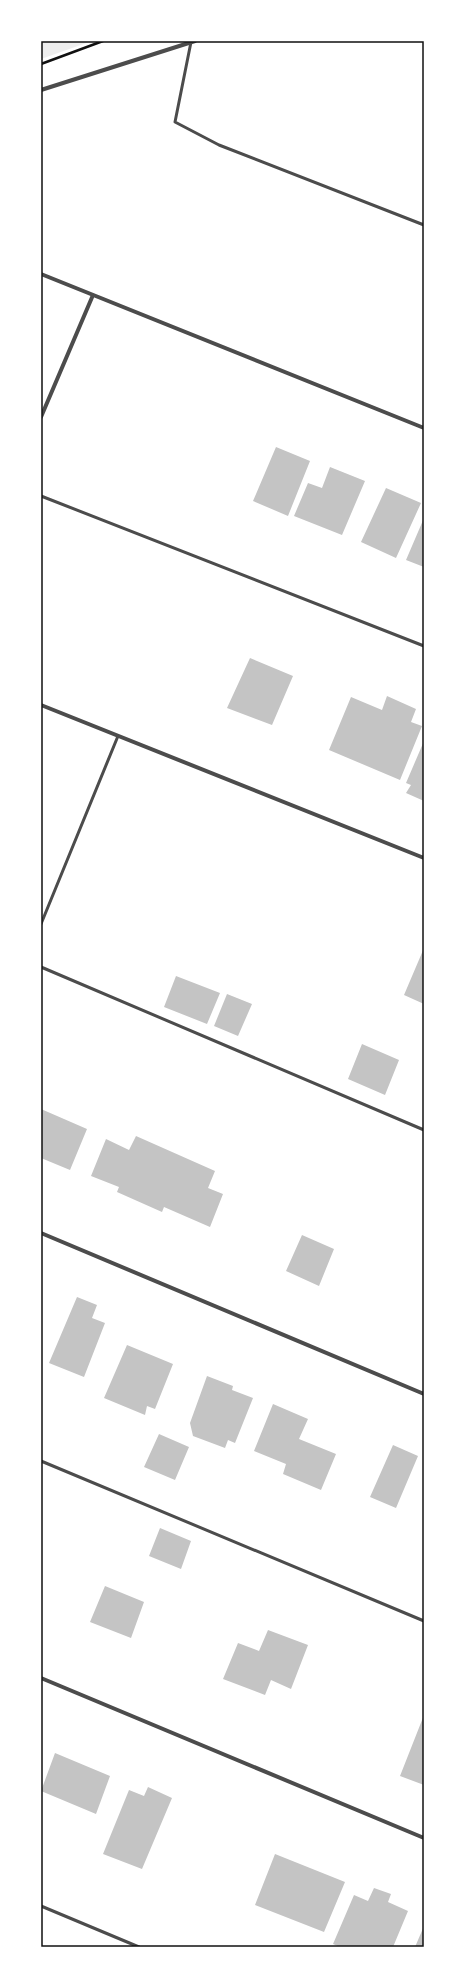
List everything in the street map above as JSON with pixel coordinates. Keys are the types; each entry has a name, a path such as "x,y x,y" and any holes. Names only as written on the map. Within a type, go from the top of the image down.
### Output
{"street":[{"path":"41,90 193,42"},
{"path":"41,274 424,428"},
{"path":"41,417 93,295"},
{"path":"41,705 424,858"},
{"path":"41,1233 424,1394"},
{"path":"41,1678 424,1838"}],"lane":[{"path":"193,42 175,122 219,145 424,225"},
{"path":"41,496 424,646"},
{"path":"41,924 118,736"},
{"path":"41,967 424,1130"},
{"path":"41,1461 424,1621"},
{"path":"41,1906 139,1947"}],"path":[{"path":"41,64 103,41"}],"shaded area":[{"path":"41,41 92,41 41,59"}],"building":[{"path":"276,447 310,461 288,516 253,501"},
{"path":"330,467 365,481 342,535 294,516 308,483 322,488"},
{"path":"386,488 421,503 396,558 361,542"},
{"path":"424,518 424,567 406,560"},
{"path":"250,658 293,676 272,725 227,708"},
{"path":"387,696 416,709 411,722 422,726 400,780 329,750 351,697 382,710"},
{"path":"424,741 424,801 406,793 411,785 406,783"},
{"path":"424,948 424,1004 404,995"},
{"path":"176,976 220,993 207,1024 164,1007"},
{"path":"227,994 252,1004 238,1036 214,1026"},
{"path":"362,1044 399,1060 385,1095 348,1079"},
{"path":"41,1109 87,1129 70,1170 41,1158"},
{"path":"136,1136 215,1171 208,1188 223,1194 210,1227 164,1207 162,1212 117,1192 119,1187 91,1176 106,1139 129,1150"},
{"path":"302,1235 334,1249 319,1286 286,1271"},
{"path":"77,1297 97,1305 92,1318 105,1323 84,1377 49,1363"},
{"path":"127,1345 173,1364 155,1409 147,1406 145,1415 104,1398"},
{"path":"207,1376 233,1386 232,1390 253,1398 235,1443 228,1440 225,1448 193,1436 190,1423"},
{"path":"273,1404 308,1419 299,1439 336,1454 321,1490 283,1474 286,1464 254,1451"},
{"path":"159,1434 189,1447 175,1480 144,1467"},
{"path":"393,1445 418,1456 396,1508 370,1497"},
{"path":"160,1528 191,1541 181,1569 149,1556"},
{"path":"105,1586 144,1602 131,1638 90,1622"},
{"path":"268,1630 308,1645 291,1689 271,1680 265,1695 223,1679 238,1643 259,1651"},
{"path":"424,1715 424,1785 400,1776"},
{"path":"55,1753 110,1776 96,1814 41,1791"},
{"path":"148,1787 172,1798 142,1869 103,1854 129,1790 144,1796"},
{"path":"275,1854 345,1882 324,1932 255,1905"},
{"path":"374,1888 391,1894 388,1902 408,1911 393,1947 340,1947 333,1944 354,1895 368,1901"},
{"path":"424,1926 424,1947 415,1947"}]}
